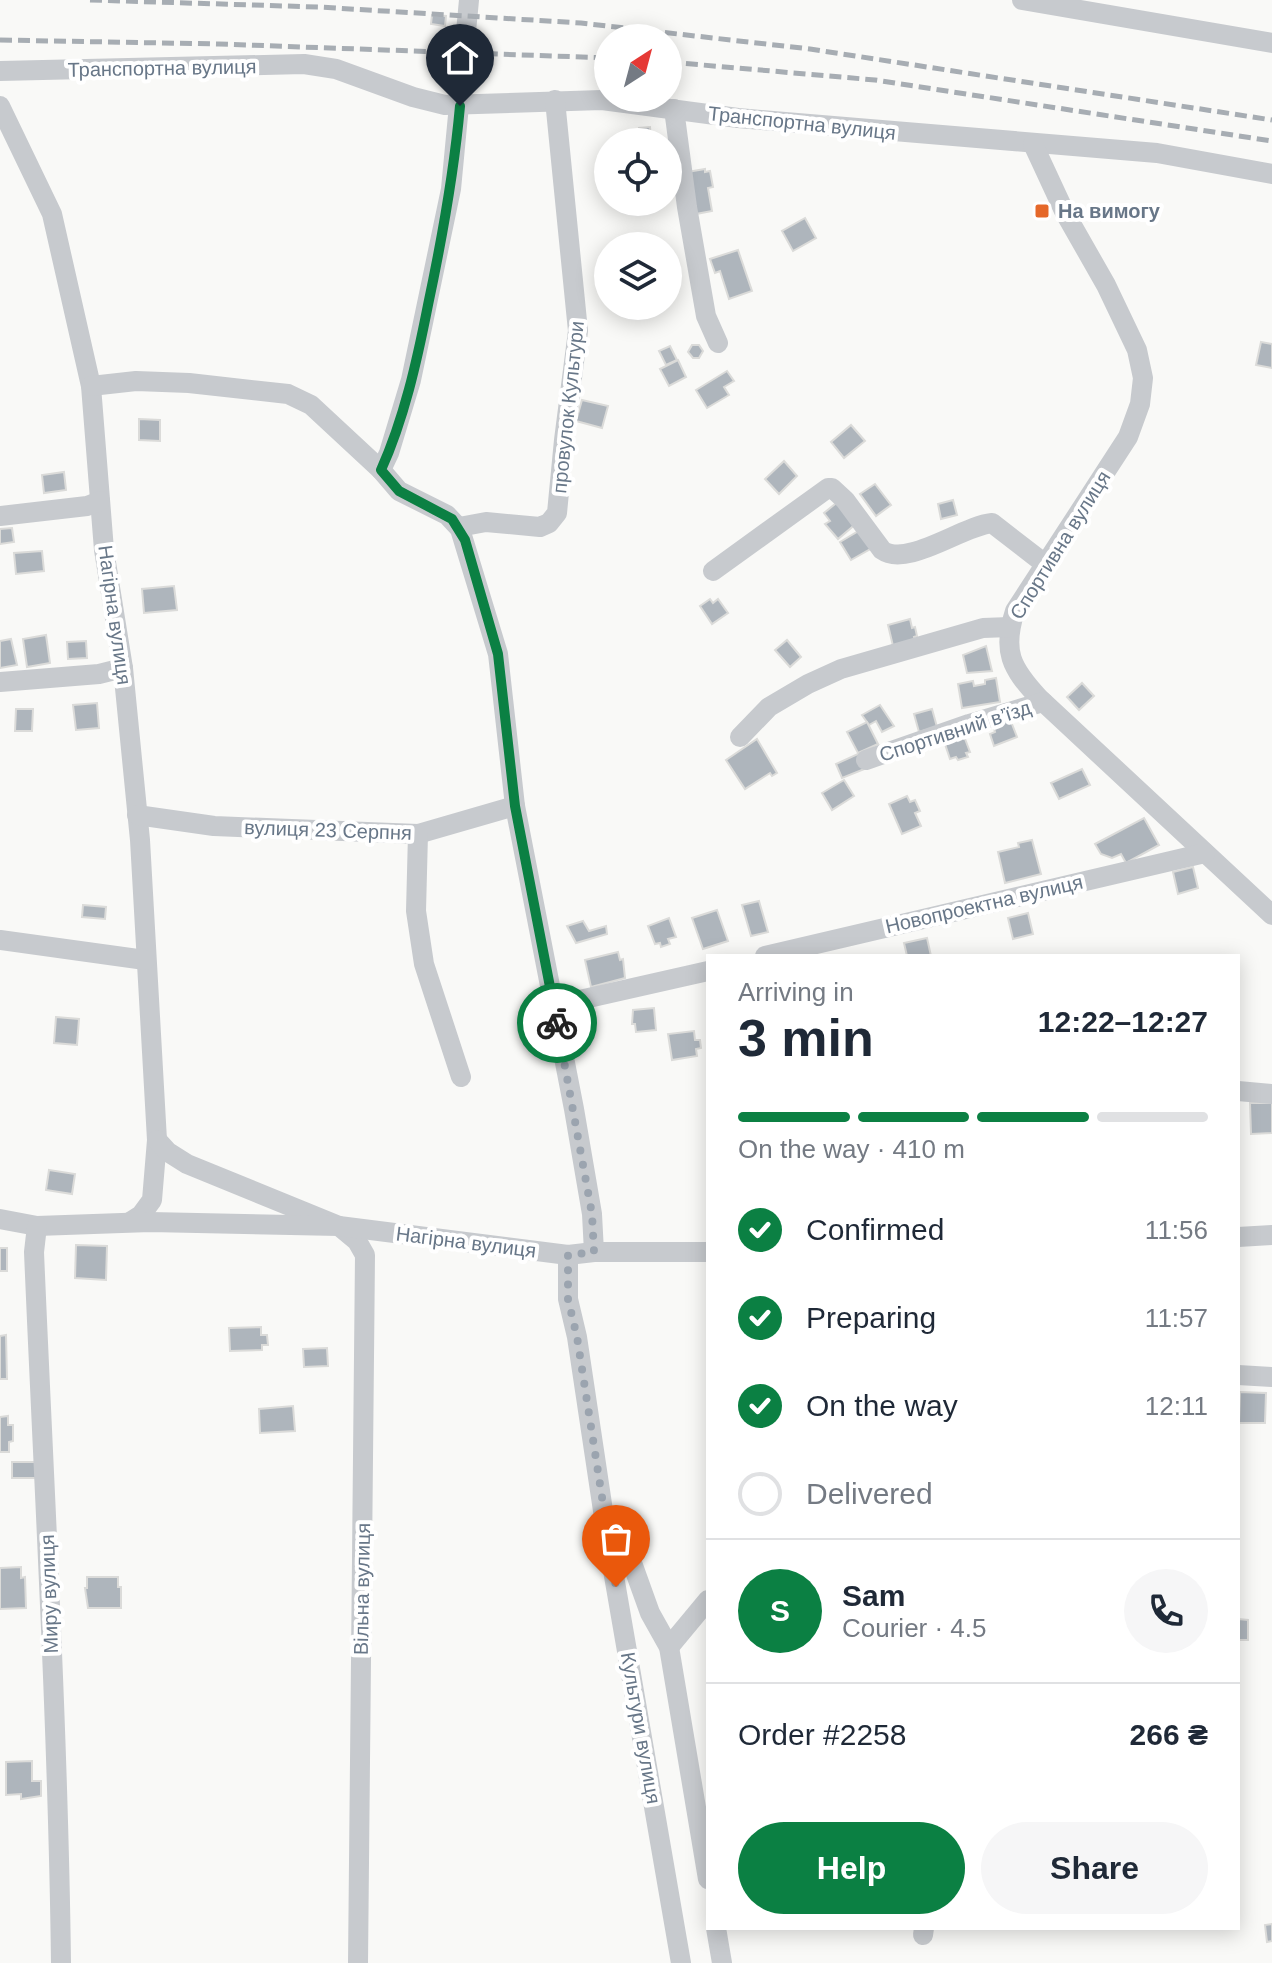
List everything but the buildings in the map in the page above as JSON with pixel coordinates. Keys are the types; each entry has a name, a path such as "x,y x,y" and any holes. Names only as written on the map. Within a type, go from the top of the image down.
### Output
{"street":[{"path":"381,470 395,435 424,327 451,189 469,0"},
{"path":"1022,0 1272,43"},
{"name":"Транспортна вулиця","path":"0,71 304,64 336,69 431,103 460,106 594,100"},
{"name":"провулок Культури","path":"459,527 477,522 540,527 549,523 557,513 578,331 555,100"},
{"name":"Нагірна вулиця","path":"0,106 52,214 91,386 104,550 123,668 137,815 157,1140 152,1200 141,1215 130,1222"},
{"name":"Транспортна вулиця","path":"682,110 738,118 1157,153 1272,174"},
{"path":"674,112 706,316 718,343"},
{"name":"Спортивна вулиця","path":"1033,144 1065,213 1137,350 1143,378 1140,404 1128,437 1015,611 1007,641 1011,659 1020,678 1043,702 1272,915"},
{"path":"91,386 136,381 189,383 288,394 311,405 381,470 399,491 447,515 459,527 498,654 515,806 592,1214 594,1252"},
{"path":"713,571 822,491 832,488 888,555 904,555 992,523 1045,564"},
{"path":"0,516 87,506 100,501"},
{"path":"740,737 769,707 841,669 983,628 1010,627"},
{"path":"0,682 99,674 123,668"},
{"name":"Спортивний в’їзд","path":"866,760 1043,702"},
{"name":"вулиця 23 Серпня","path":"137,815 214,826 418,834 515,806"},
{"path":"418,834 416,911 424,964 461,1077"},
{"name":"Новопроектна вулиця","path":"774,954 1205,853"},
{"path":"0,940 145,960"},
{"path":"553,1006 706,971"},
{"path":"1240,1091 1272,1094"},
{"name":"Нагірна вулиця","path":"157,1140 168,1152 187,1164 339,1226"},
{"name":"Нагірна вулиця","path":"0,1219 37,1226 130,1222 339,1226 568,1255 594,1252 706,1252"},
{"name":"Миру вулиця","path":"37,1226 34,1252 45,1457 61,1963"},
{"name":"Вільна вулиця","path":"339,1226 357,1241 365,1255 358,1963"},
{"path":"1240,1237 1272,1235"},
{"name":"Культури вулиця","path":"568,1255 568,1299 577,1337 605,1524 681,1963"},
{"path":"1240,1375 1272,1377"},
{"name":"Культури вулиця","path":"605,1524 627,1549 650,1613 669,1647 706,1867"},
{"path":"669,1647 706,1602"},
{"path":"716,1930 722,1963"}],"railway":[{"path":"90,0 318,7 581,23 810,49 1272,120"},
{"path":"0,40 219,44 594,57"},
{"path":"682,63 875,80 1272,141"}],"way so far":[{"path":"557,1023 592,1214 594,1252 568,1255 568,1299 577,1337 616,1587"}],"place":[{"name":"На вимогу","path":"1042,211"}],"route":[{"path":"460,106 451,189 424,327 395,435 381,470 399,491 452,519 465,540 498,654 515,806 557,1023"}]}
